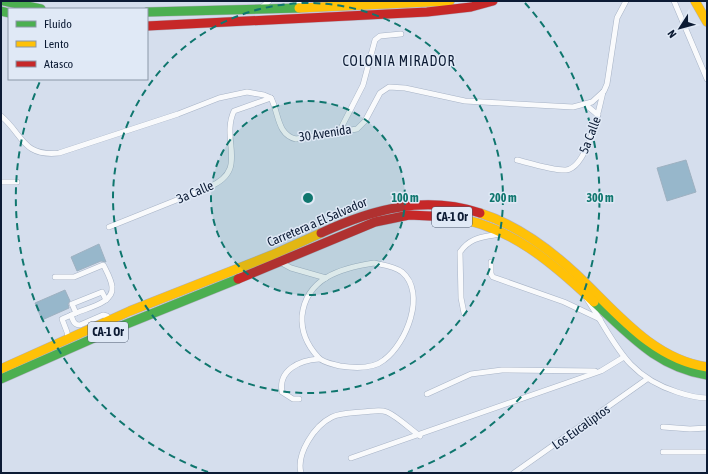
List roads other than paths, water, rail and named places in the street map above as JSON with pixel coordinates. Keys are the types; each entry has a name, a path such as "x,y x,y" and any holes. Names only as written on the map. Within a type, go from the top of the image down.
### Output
{"highway":[{"path":"4,1 36,8"},
{"path":"150,12 259,10 450,1"},
{"path":"148,26 427,12 471,7 493,1"},
{"path":"695,1 707,22"},
{"path":"703,1 707,9"},
{"path":"174,25 171,21 173,16 201,15 208,10"},
{"path":"148,22 155,20 156,17 150,12"},
{"name":"Carretera a El Salvador","path":"1,369 68,339 79,329 109,320 270,256 363,216 400,206 422,204 451,206 485,215 532,237 555,255 646,340 676,359 696,366 707,367"},
{"name":"Carretera a El Salvador","path":"1,379 134,321 280,262 352,230 393,217 423,214 450,216 487,231 503,233 521,242 538,253 578,287 630,336 653,355 683,370 707,375"}],"street":[{"path":"259,10 269,1"},
{"path":"296,1 307,8"},
{"path":"604,91 607,84 617,18 626,1"},
{"path":"675,3 707,79"},
{"path":"338,132 362,85 375,40 380,36 401,34"},
{"name":"30 Avenida","path":"271,98 282,128 289,137 296,139 357,128 362,125 380,93 389,87 405,88 465,101 573,107 592,102 604,91"},
{"name":"5a Calle","path":"518,160 565,170 573,168 583,155 598,115 604,91"},
{"path":"1,116 22,143 47,154 59,153 178,114 219,98 247,92 264,95 271,98"},
{"name":"3a Calle","path":"109,227 224,179 231,168 230,120 234,111 271,98"},
{"path":"586,104 598,115"},
{"path":"1,182 17,182"},
{"path":"464,312 461,298 460,252 464,246 480,237 487,231"},
{"path":"280,262 291,268 326,278"},
{"path":"491,262 491,274 493,277 564,302 602,320"},
{"path":"299,400 293,399 282,392 281,383 285,375 298,363 306,360 319,359 347,367 363,367 384,361 405,336 414,305 408,278 395,268 374,263 344,269 326,278 311,290 306,297 302,321 303,334 308,345 319,359"},
{"path":"55,277 74,276 103,265 112,287 111,293 106,300 62,319 68,339"},
{"path":"578,287 602,320 612,341 624,357 647,380 656,385 686,395 707,398"},
{"path":"79,329 74,323 72,304 102,292 106,300"},
{"path":"351,458 420,436 601,371 624,357"},
{"path":"427,394 471,374 502,370 601,371"},
{"name":"Los Eucaliptos","path":"514,473 647,380"},
{"path":"301,473 299,466 301,454 308,441 322,424 332,417 350,413 380,411 388,413 420,436"},
{"path":"662,427 690,429 707,428"},
{"path":"663,452 707,452"}],"district":[{"name":"COLONIA MIRADOR","path":"399,61"}]}
